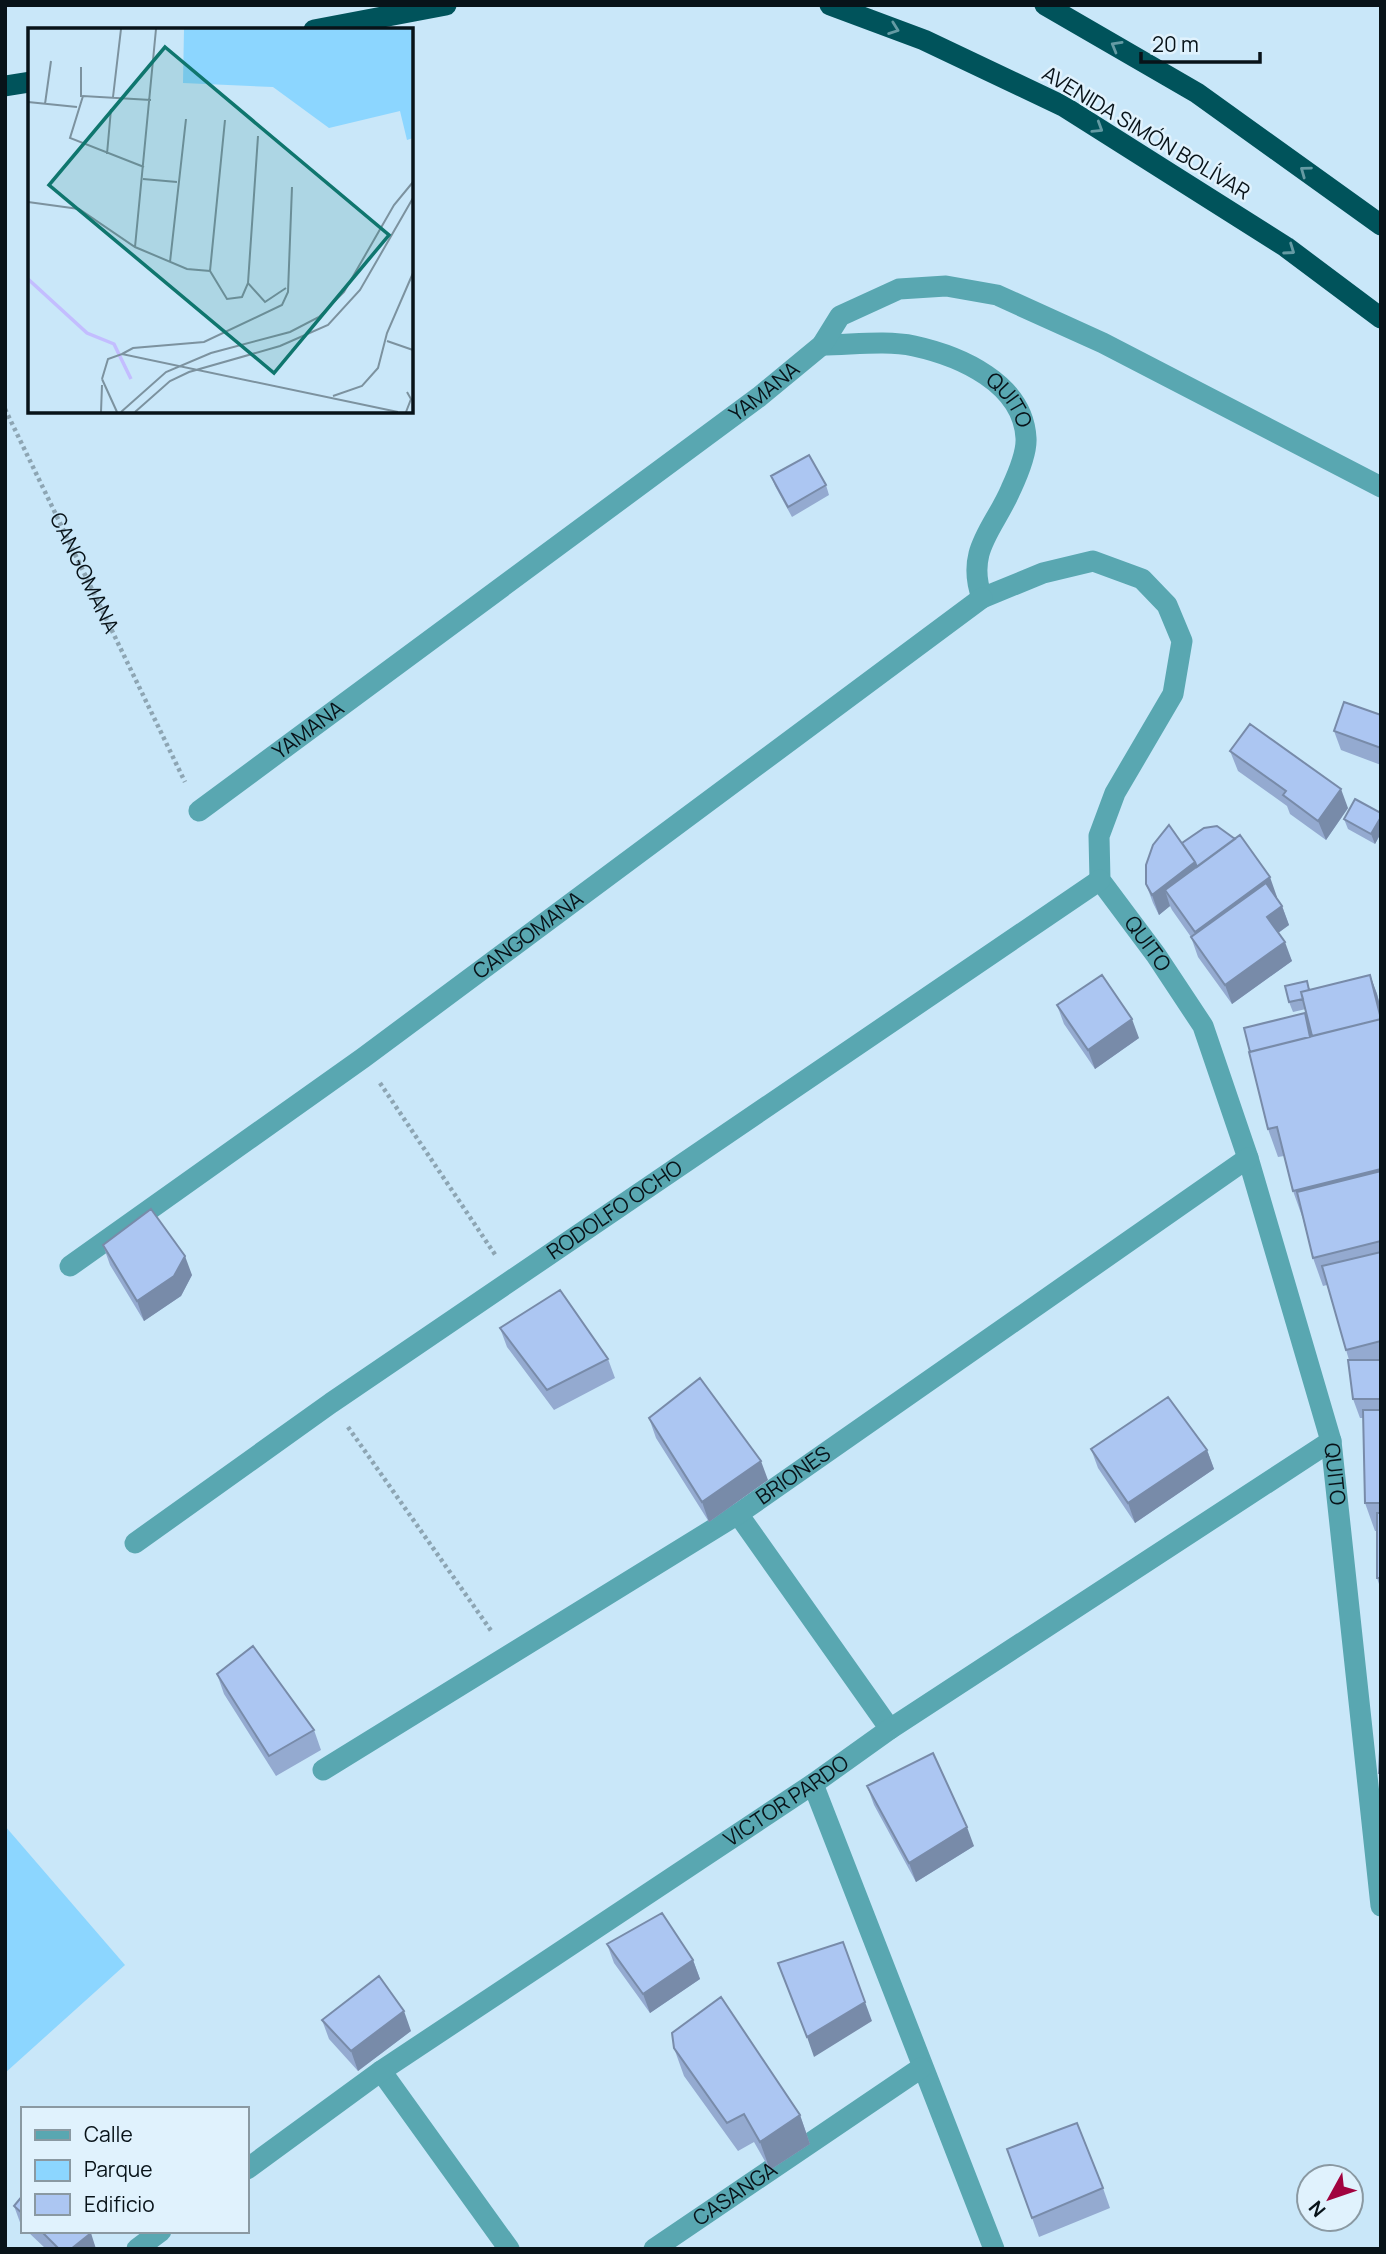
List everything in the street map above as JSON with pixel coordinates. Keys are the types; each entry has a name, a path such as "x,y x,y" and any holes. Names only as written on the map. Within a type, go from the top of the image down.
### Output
{"highway":[{"path":"325,28 446,5"},
{"name":"AVENIDA SIMÓN BOLÍVAR","path":"830,5 924,40 1063,106 1286,247 1381,318"},
{"path":"1045,5 1196,93 1381,225"},
{"path":"5,86 28,82"}],"street":[{"name":"YAMANA","path":"199,811 759,397 822,345 840,316 900,289 946,286 997,295 1103,343 1381,487"},
{"name":"QUITO","path":"822,345 912,346 974,368 994,380 1011,398 1022,417 1027,440 1011,490 984,538 977,558 975,580 982,598"},
{"path":"982,598 1043,573 1093,561 1142,579 1167,605 1182,641 1173,694 1115,793 1098,836 1100,880"},
{"name":"CANGOMANA","path":"70,1266 363,1058 982,598"},
{"name":"QUITO","path":"1100,880 1156,955 1203,1026 1248,1158 1331,1441 1381,1906"},
{"name":"RODOLFO OCHO","path":"135,1543 331,1403 1100,880"},
{"name":"BRIONES","path":"323,1770 738,1514 1248,1158"},
{"name":"VICTOR PARDO","path":"248,2168 381,2071 813,1784 890,1729 1331,1441"},
{"path":"738,1514 890,1729"},
{"path":"813,1784 921,2068 994,2249"},
{"name":"CASANGA","path":"654,2249 921,2068"},
{"path":"381,2071 509,2249"},
{"path":"137,2249 158,2233"}],"path":[{"name":"CANGOMANA","path":"5,409 199,811"},
{"path":"363,1058 512,1280"},
{"path":"331,1403 508,1656"}],"green space":[{"path":"5,1826 125,1965 5,2073"}],"building":[{"path":"809,455 826,485 788,507 771,476"},
{"path":"1344,702 1381,715 1381,748 1334,731"},
{"path":"1250,724 1341,789 1318,821 1283,795 1286,791 1230,751"},
{"path":"1355,799 1381,813 1371,834 1344,819"},
{"path":"1169,825 1195,862 1152,895 1146,884 1146,865 1153,845"},
{"path":"1217,826 1235,839 1197,867 1182,843 1204,828"},
{"path":"1240,835 1270,877 1195,932 1165,890"},
{"path":"1266,883 1282,906 1267,917 1285,942 1225,985 1191,937"},
{"path":"1102,975 1132,1019 1088,1050 1057,1005"},
{"path":"1370,975 1381,1019 1312,1036 1301,992"},
{"path":"1307,981 1309,990 1301,992 1303,999 1289,1002 1285,986"},
{"path":"1305,1013 1310,1037 1250,1052 1244,1028"},
{"path":"1381,1019 1381,1169 1293,1191 1277,1127 1268,1129 1249,1052"},
{"path":"1381,1171 1381,1241 1313,1258 1297,1192"},
{"path":"151,1209 185,1256 174,1276 137,1301 103,1245"},
{"path":"1381,1252 1381,1341 1346,1350 1322,1266"},
{"path":"560,1290 608,1359 547,1390 500,1328"},
{"path":"1348,1360 1381,1360 1381,1399 1353,1399"},
{"path":"700,1378 761,1461 702,1502 649,1418"},
{"path":"1168,1397 1207,1450 1128,1503 1091,1449"},
{"path":"1363,1410 1381,1410 1381,1503 1365,1503"},
{"path":"1377,1513 1381,1513 1381,1578 1377,1578"},
{"path":"253,1646 314,1730 269,1756 217,1674"},
{"path":"1381,1726 1381,1773 1379,1773"},
{"path":"933,1753 967,1827 909,1863 867,1786"},
{"path":"662,1913 693,1960 643,1994 607,1944"},
{"path":"843,1942 865,2002 807,2037 778,1963"},
{"path":"379,1976 404,2011 351,2051 322,2020"},
{"path":"721,1997 800,2115 760,2142 744,2114 727,2123 674,2048 672,2033"},
{"path":"1077,2123 1103,2188 1032,2218 1007,2149"},
{"path":"21,2197 21,2212 14,2206"},
{"path":"43,2233 91,2233 71,2249 59,2249"}]}
